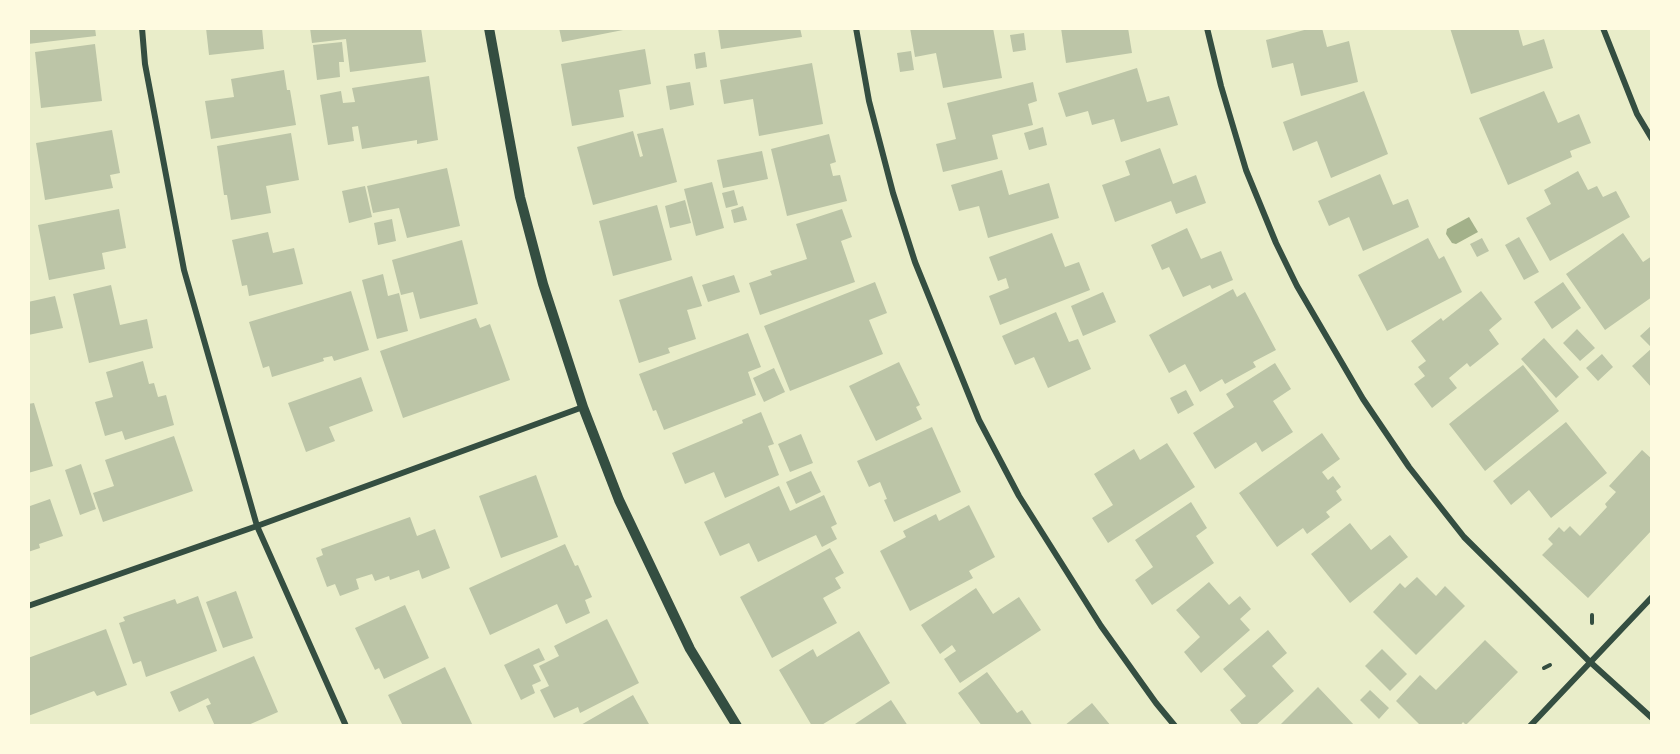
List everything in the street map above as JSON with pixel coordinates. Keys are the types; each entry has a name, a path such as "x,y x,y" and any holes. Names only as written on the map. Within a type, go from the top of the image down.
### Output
{"street":[{"path":"142,28 145,64 184,270 257,526 346,726"},
{"path":"489,28 520,197 543,284 583,407 619,500 690,649 737,726"},
{"path":"856,28 869,101 896,203 915,262 979,420 1019,496 1101,626 1175,726"},
{"path":"1207,28 1246,170 1276,243 1297,286 1364,399 1409,467 1464,537 1589,661 1652,718"},
{"path":"1603,28 1637,114 1652,139"},
{"path":"28,606 257,526 583,407"},
{"path":"1530,726 1652,597"}],"path":[{"path":"1592,615 1592,623"},
{"path":"1544,668 1550,665"}],"shaded area":[{"path":"1469,217 1478,232 1456,244 1452,243 1446,234 1447,229"}],"building":[{"path":"28,28 95,28 96,36 28,44"},
{"path":"206,28 262,28 264,49 209,55"},
{"path":"310,28 421,28 426,62 350,72 346,39 312,43"},
{"path":"559,28 623,28 623,30 562,42"},
{"path":"718,28 800,28 802,37 721,49"},
{"path":"910,28 993,28 1002,78 943,88 936,53 915,57"},
{"path":"1061,28 1128,28 1132,53 1066,63"},
{"path":"1312,28 1322,28 1327,47 1349,41 1358,82 1301,96 1293,63 1272,68 1266,40"},
{"path":"1450,28 1518,28 1523,46 1544,39 1553,68 1471,94"},
{"path":"1024,33 1026,50 1013,52 1010,35"},
{"path":"342,42 344,62 339,62 340,77 317,80 313,45"},
{"path":"95,44 102,101 41,108 35,52"},
{"path":"645,49 651,84 619,90 624,117 572,126 561,64"},
{"path":"911,51 914,70 900,72 897,53"},
{"path":"705,52 707,67 696,69 694,54"},
{"path":"812,63 823,124 759,136 753,99 724,104 720,80"},
{"path":"1137,68 1147,102 1169,96 1178,125 1121,142 1114,119 1092,125 1088,111 1066,117 1058,93"},
{"path":"284,70 296,125 211,139 205,101 234,97 231,79"},
{"path":"429,76 438,140 417,144 417,140 362,149 358,126 352,127 354,141 328,145 320,95 341,91 343,103 355,102 352,88"},
{"path":"690,82 694,105 670,110 666,86"},
{"path":"1033,82 1037,101 1028,104 1033,125 992,135 998,159 943,172 936,144 956,139 947,103"},
{"path":"1364,91 1388,154 1331,178 1317,141 1293,151 1283,122"},
{"path":"1544,91 1558,123 1579,114 1591,143 1570,151 1572,157 1508,185 1479,118"},
{"path":"1043,127 1047,145 1029,150 1024,133"},
{"path":"663,128 677,182 593,205 577,147 633,131 640,157 643,156 637,134"},
{"path":"112,130 120,173 110,175 113,188 45,200 36,143"},
{"path":"291,133 299,180 266,186 271,213 231,220 227,195 224,195 217,146"},
{"path":"829,134 836,162 830,164 833,176 840,175 847,201 787,216 771,149"},
{"path":"1160,148 1173,184 1196,175 1206,203 1176,214 1171,201 1115,222 1102,185 1130,175 1125,161"},
{"path":"762,151 768,179 723,188 717,160"},
{"path":"447,168 460,226 407,238 399,208 373,213 367,186"},
{"path":"1002,170 1009,195 1049,183 1059,218 988,238 979,206 959,211 951,185"},
{"path":"1578,171 1588,190 1597,186 1603,197 1616,191 1630,217 1550,261 1526,218 1551,204 1544,190"},
{"path":"1380,174 1393,205 1408,199 1419,227 1363,251 1349,217 1329,226 1318,201"},
{"path":"712,182 724,228 696,236 684,189"},
{"path":"365,186 372,217 349,223 342,191"},
{"path":"734,190 738,205 726,208 722,193"},
{"path":"685,200 691,223 670,228 665,206"},
{"path":"657,205 672,260 613,276 599,221"},
{"path":"743,206 747,220 734,223 731,210"},
{"path":"119,209 126,248 102,253 105,269 49,280 38,225"},
{"path":"842,209 852,237 841,241 855,282 760,315 749,283 772,275 770,271 807,259 796,224"},
{"path":"392,219 396,241 378,245 374,223"},
{"path":"1187,228 1201,259 1221,251 1233,280 1212,289 1210,285 1183,297 1169,267 1162,270 1151,245"},
{"path":"268,232 273,253 294,248 303,284 249,296 247,285 242,286 232,240"},
{"path":"1052,233 1065,267 1079,262 1090,290 1000,325 989,296 1009,288 1006,278 998,281 989,257"},
{"path":"1623,233 1643,262 1652,256 1652,297 1605,330 1566,274"},
{"path":"1519,237 1539,272 1524,280 1505,245"},
{"path":"1428,238 1439,259 1444,256 1462,292 1387,331 1358,275"},
{"path":"1482,238 1489,251 1477,257 1470,244"},
{"path":"462,240 478,304 420,319 413,292 401,295 392,260"},
{"path":"383,274 388,296 399,293 408,331 377,339 362,280"},
{"path":"734,275 740,292 708,302 702,285"},
{"path":"692,276 702,306 687,310 696,339 668,348 670,353 639,363 619,300"},
{"path":"875,282 887,313 869,320 883,354 790,391 764,326"},
{"path":"1563,282 1581,308 1552,329 1534,302"},
{"path":"111,285 120,325 147,319 153,348 89,363 73,294"},
{"path":"1233,289 1237,297 1245,292 1276,350 1253,362 1256,367 1225,384 1222,379 1200,392 1185,364 1169,373 1149,335"},
{"path":"351,291 369,350 334,361 332,356 323,358 324,361 272,377 269,366 263,368 249,322"},
{"path":"1481,291 1502,319 1489,330 1499,344 1470,367 1467,363 1449,378 1457,388 1432,408 1414,384 1425,376 1418,367 1426,361 1411,341 1441,318 1443,321"},
{"path":"1103,292 1116,322 1083,336 1071,306"},
{"path":"55,296 63,328 28,335 28,302"},
{"path":"1056,312 1069,342 1078,339 1091,369 1048,388 1034,357 1015,365 1002,336"},
{"path":"476,318 480,328 490,324 510,380 403,418 380,351"},
{"path":"1652,325 1652,348 1640,336"},
{"path":"1577,329 1595,348 1580,361 1563,343"},
{"path":"748,333 761,367 748,372 756,395 664,430 656,410 653,411 639,374"},
{"path":"1544,338 1579,377 1556,398 1521,359"},
{"path":"1652,348 1652,388 1632,366"},
{"path":"1602,354 1613,367 1598,381 1586,368"},
{"path":"143,361 149,384 154,383 158,397 166,395 174,425 125,440 122,431 105,436 95,402 113,397 106,372"},
{"path":"899,362 920,405 916,407 922,419 876,441 849,386"},
{"path":"1275,363 1291,389 1273,401 1293,432 1262,452 1256,442 1215,469 1193,433 1234,407 1226,394"},
{"path":"1523,365 1559,411 1485,471 1449,424"},
{"path":"774,368 785,392 764,402 753,378"},
{"path":"361,377 373,411 329,427 335,441 306,452 288,403"},
{"path":"1186,390 1194,405 1178,414 1170,398"},
{"path":"34,403 53,466 28,473 28,404"},
{"path":"761,412 774,444 768,446 779,475 725,498 714,472 685,484 672,453 743,423 742,420"},
{"path":"1566,422 1607,473 1551,518 1529,490 1511,505 1493,481"},
{"path":"932,427 961,492 894,522 884,500 887,499 880,482 869,487 857,461"},
{"path":"1322,433 1340,459 1322,472 1328,480 1333,476 1341,487 1336,491 1342,500 1326,512 1330,517 1307,534 1303,528 1277,547 1239,493"},
{"path":"801,434 813,463 790,472 778,444"},
{"path":"174,436 193,491 103,522 93,493 114,486 105,460"},
{"path":"1167,443 1195,487 1108,543 1092,518 1113,505 1094,474 1134,449 1140,460"},
{"path":"1642,450 1652,459 1652,530 1588,598 1542,555 1553,544 1548,539 1559,527 1564,532 1570,526 1580,536 1607,507 1605,504 1616,492 1609,486"},
{"path":"81,464 96,509 80,515 65,470"},
{"path":"811,471 821,492 796,504 786,482"},
{"path":"536,475 558,537 501,558 479,496"},
{"path":"779,486 790,511 824,495 837,524 831,527 837,539 822,547 816,535 758,562 749,543 720,556 704,522"},
{"path":"50,499 63,536 39,544 40,548 28,552 28,502 30,506"},
{"path":"1191,502 1207,528 1196,536 1214,563 1152,605 1135,580 1153,567 1135,540"},
{"path":"969,505 995,557 969,571 973,578 910,611 880,551 906,537 903,531 936,514 939,521"},
{"path":"410,517 417,536 435,529 450,568 422,579 419,570 390,580 389,576 375,581 372,574 356,579 359,589 340,596 335,584 327,587 316,558 323,555 321,549"},
{"path":"1350,523 1371,550 1390,535 1408,557 1350,603 1311,554"},
{"path":"565,544 575,566 578,565 592,597 585,600 590,613 566,624 557,604 490,635 469,588"},
{"path":"830,548 844,573 835,578 841,588 823,598 837,623 772,658 740,597"},
{"path":"1417,577 1436,596 1445,586 1465,606 1416,655 1373,612 1400,583 1405,588"},
{"path":"1209,582 1229,605 1240,596 1251,609 1240,619 1250,630 1201,673 1184,652 1200,637 1176,610"},
{"path":"976,588 993,614 1019,597 1041,630 960,683 944,659 956,651 952,645 940,654 921,625"},
{"path":"236,591 253,638 223,648 206,602"},
{"path":"198,596 217,651 146,677 141,661 133,664 119,623 125,621 123,617 175,599 177,604"},
{"path":"405,605 429,658 384,679 379,668 375,670 355,628"},
{"path":"607,619 639,683 580,713 578,707 554,718 540,690 549,686 539,666 559,656 554,646"},
{"path":"106,629 127,685 97,696 94,691 28,716 28,658"},
{"path":"1268,630 1287,653 1272,666 1294,691 1255,726 1243,726 1230,710 1246,696 1223,669"},
{"path":"859,631 890,683 820,726 812,726 779,670 813,649 817,657"},
{"path":"1485,640 1518,672 1466,725 1463,722 1460,726 1421,726 1396,701 1420,675 1436,690"},
{"path":"539,648 545,660 533,665 541,681 532,685 535,693 521,700 504,665"},
{"path":"1382,649 1407,674 1390,691 1365,666"},
{"path":"254,656 278,712 246,726 215,726 206,706 211,704 208,698 179,712 170,692"},
{"path":"445,667 473,726 403,726 388,695"},
{"path":"987,672 1017,713 1022,710 1033,726 982,726 958,693"},
{"path":"1318,687 1355,726 1279,726"},
{"path":"1370,690 1389,708 1379,719 1360,700"},
{"path":"633,695 650,726 579,726"},
{"path":"891,700 908,726 852,726"},
{"path":"1092,703 1111,726 1064,726"}]}
